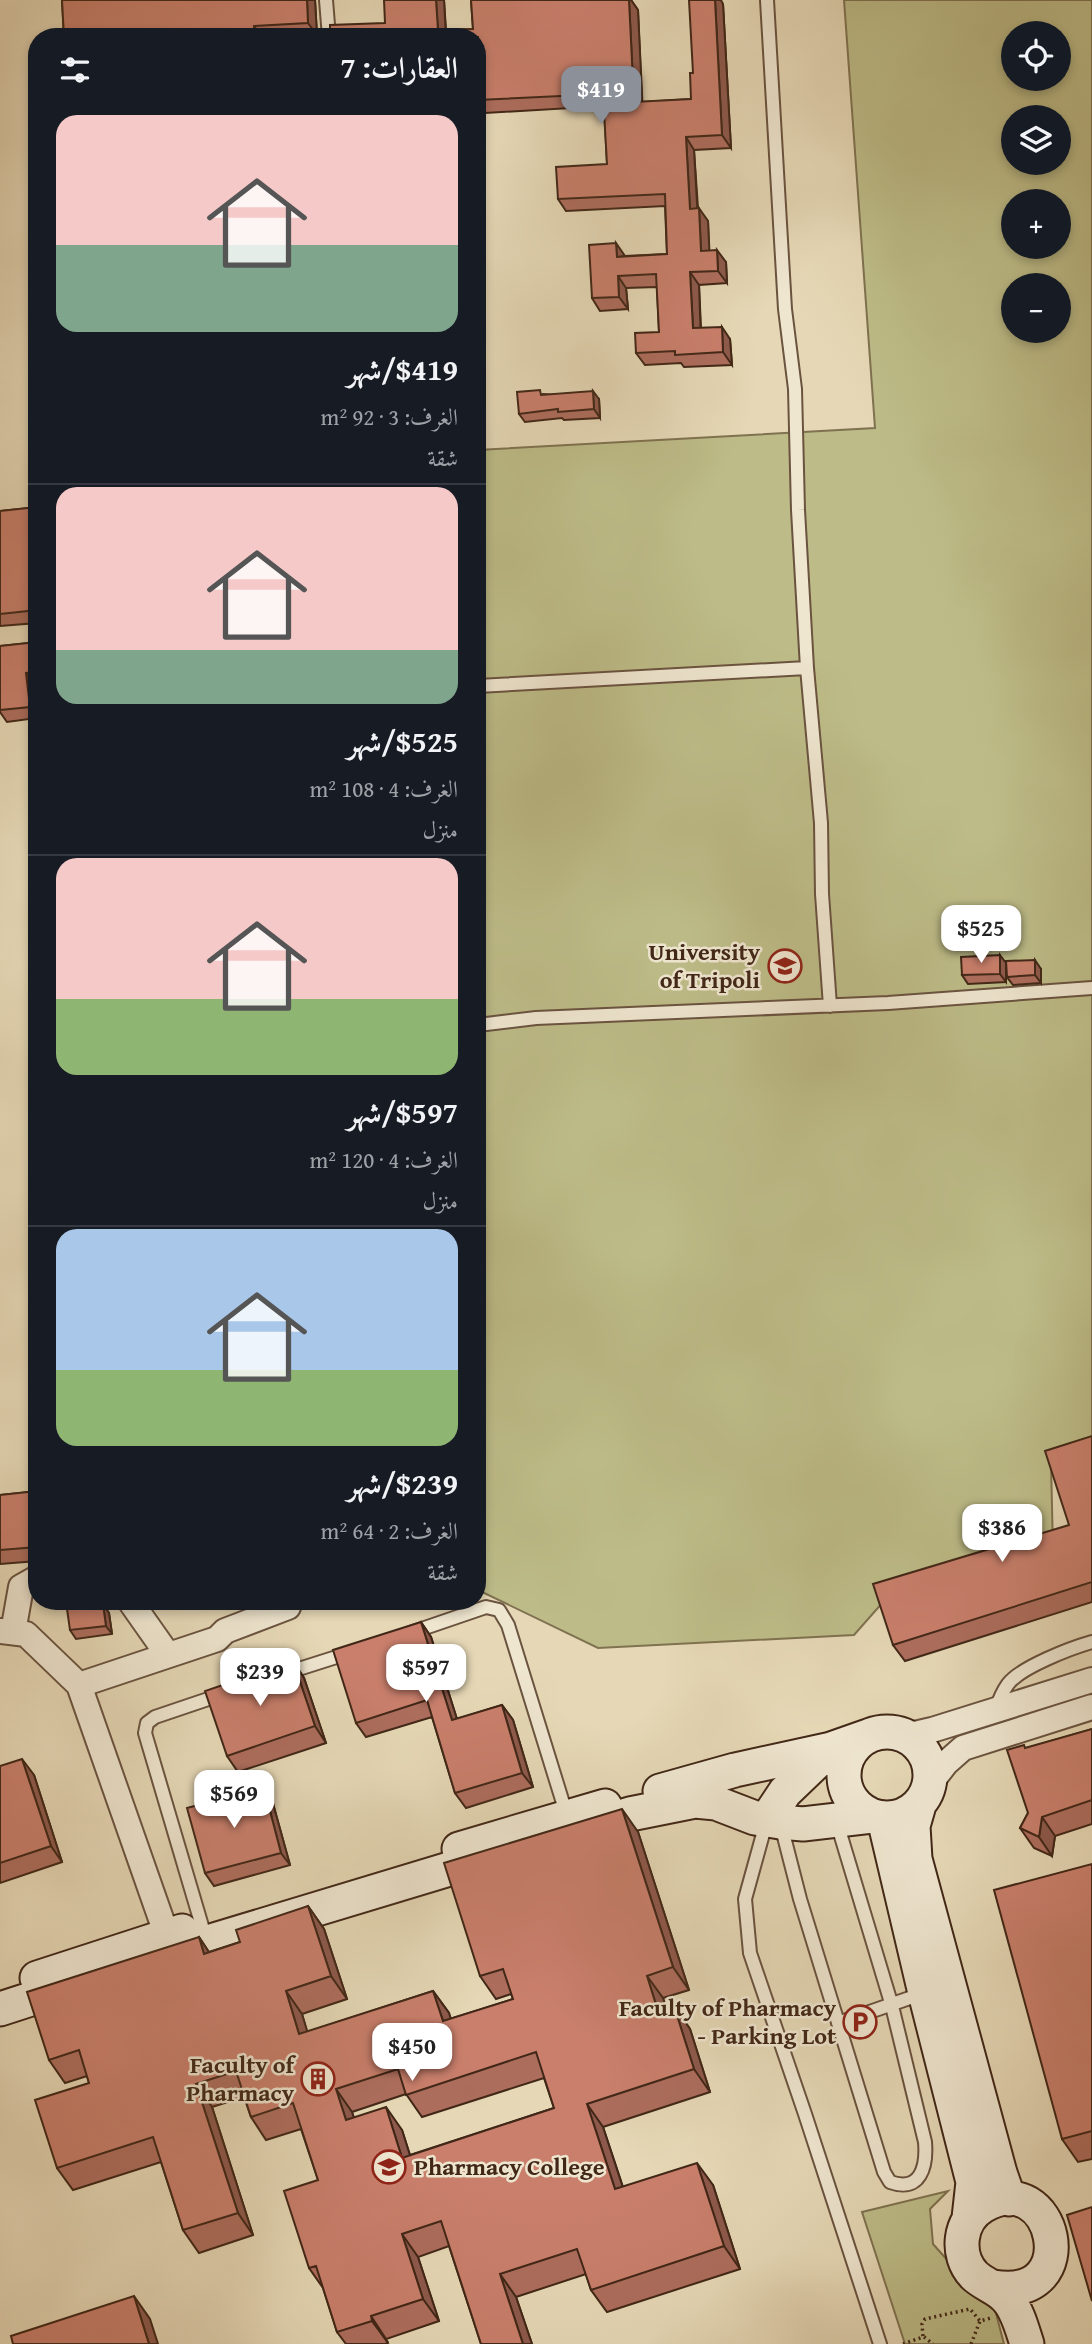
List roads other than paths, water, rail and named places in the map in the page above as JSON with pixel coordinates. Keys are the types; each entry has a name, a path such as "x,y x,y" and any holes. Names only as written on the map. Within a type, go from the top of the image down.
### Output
{"street":[{"path":"28,1583 21,1587 6,1632 26,1634 79,1685 167,1936"},
{"path":"136,1610 168,1655"},
{"path":"79,1685 217,1639 225,1631 278,1610"},
{"path":"906,1736 1092,1680"},
{"path":"0,2009 154,1958 631,1814 695,1801 716,1803 755,1818 803,1824 897,1818 909,1813 946,1763 963,1748 1092,1707"},
{"path":"0,1990 167,1936 567,1817 735,1770 831,1749 887,1731 906,1736 921,1748 930,1766 924,1795 913,1826 915,1859 1009,2199"},
{"path":"868,1736 857,1743 849,1754 843,1779 852,1802 878,1818 973,2182 970,2218 962,2238 964,2259 993,2302"},
{"path":"774,1821 785,1792 831,1749"},
{"path":"970,2218 980,2207 994,2200 1009,2199 1023,2201 1035,2208 1056,2229 1050,2258 1044,2271 1034,2280 993,2302"},
{"path":"1034,2280 1047,2344"},
{"path":"993,2302 1007,2298 1027,2344"}],"lane":[{"path":"326,0 328,28"},
{"path":"767,0 785,309 796,389 798,510 807,668 821,823 822,894 830,1006"},
{"path":"486,686 807,668"},
{"path":"486,1024 536,1018 830,1006 1092,988"},
{"path":"486,1608 499,1610 508,1625 567,1817"},
{"path":"393,1638 480,1610"},
{"path":"995,1711 1009,1682 1017,1676 1069,1649 1092,1642"},
{"path":"274,1677 367,1647"},
{"path":"202,1926 145,1733 147,1723 155,1717 234,1690"},
{"path":"774,1821 787,1854 884,2172 890,2182 909,2183 923,2171 926,2160 925,2142 892,2006 836,1821"},
{"path":"774,1821 745,1899 750,1953 880,2344"},
{"path":"838,2024 925,1993"}],"place":[{"name":"University of Tripoli","path":"785,966"},
{"name":"Faculty of Pharmacy - Parking Lot","path":"860,2022"},
{"name":"Faculty of Pharmacy","path":"318,2079"},
{"name":"Pharmacy College","path":"389,2167"}]}
